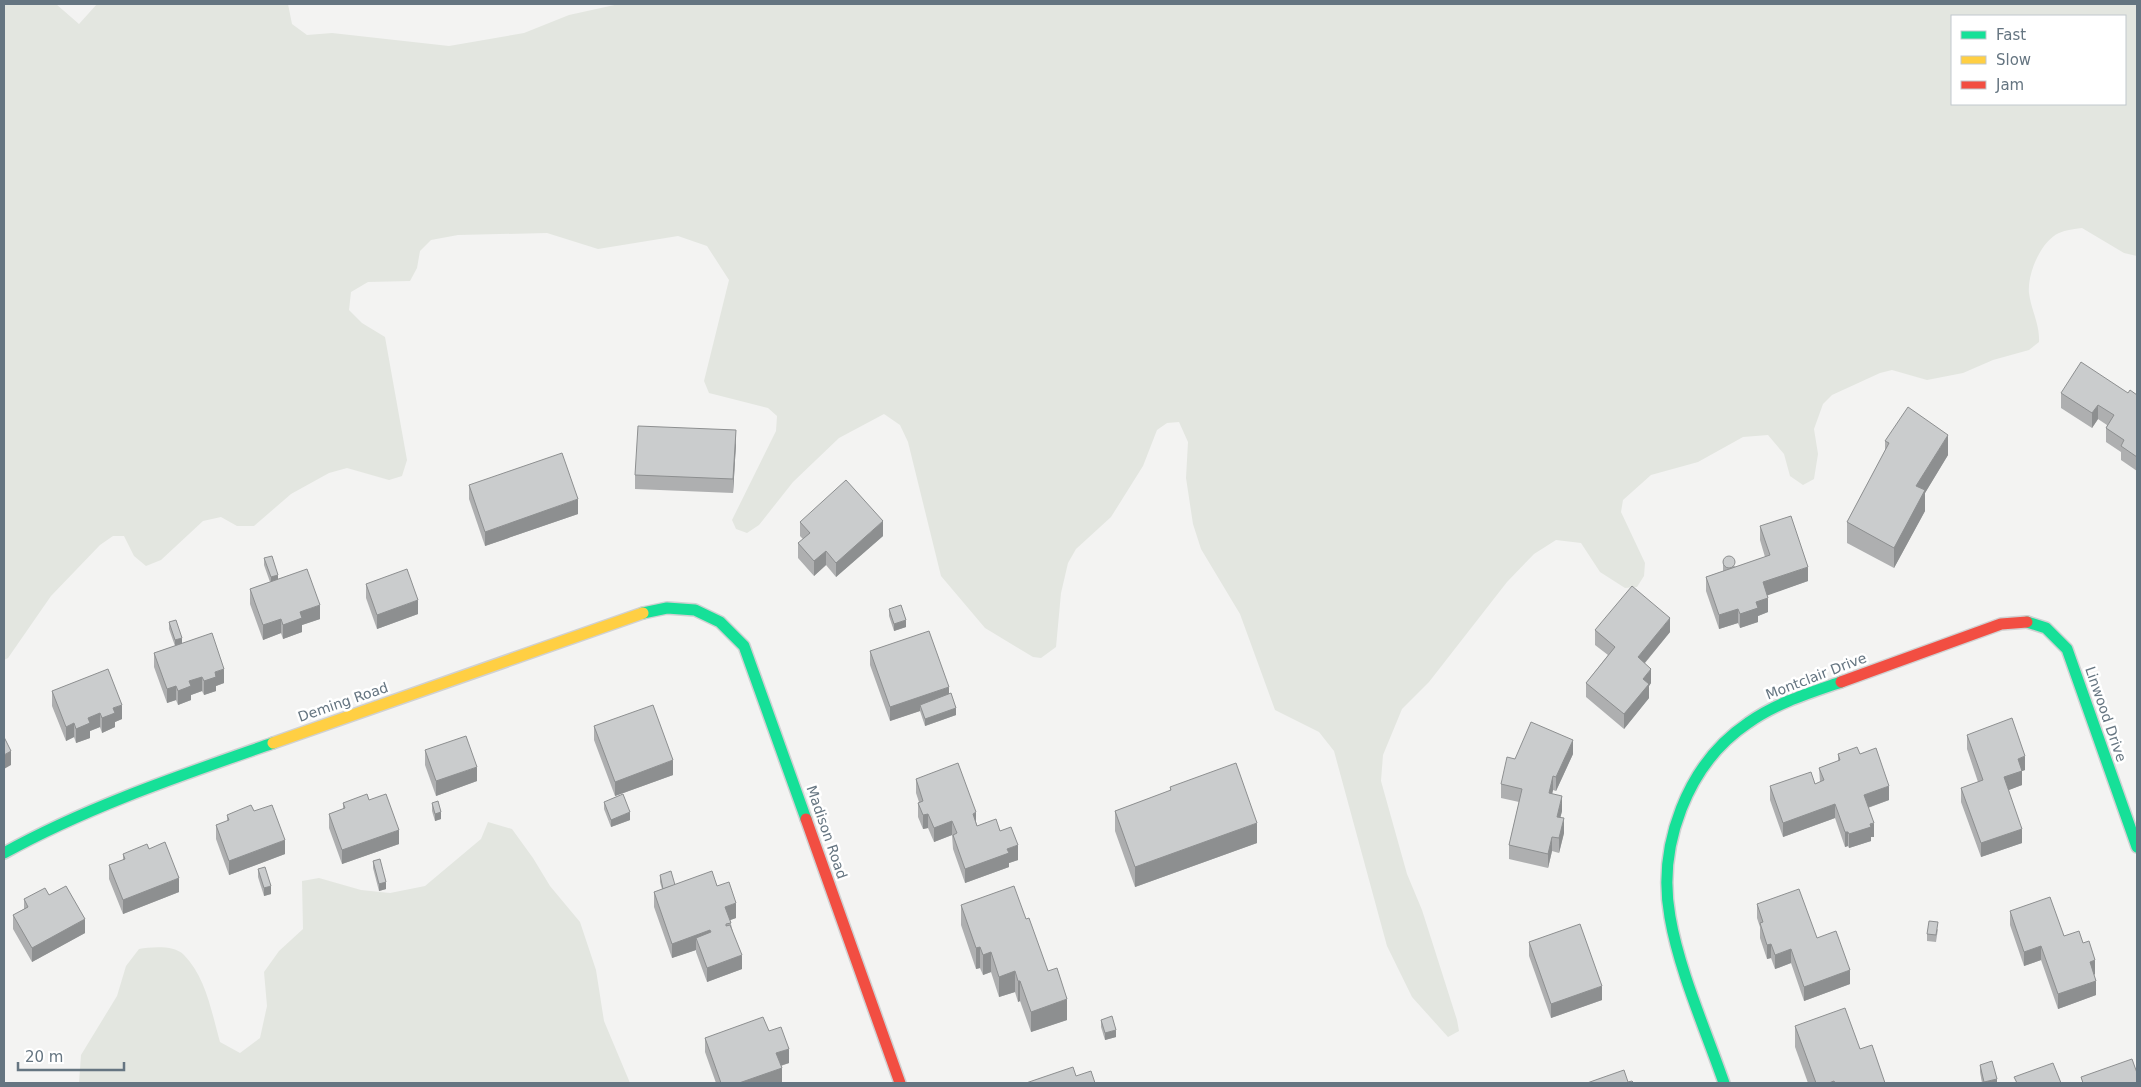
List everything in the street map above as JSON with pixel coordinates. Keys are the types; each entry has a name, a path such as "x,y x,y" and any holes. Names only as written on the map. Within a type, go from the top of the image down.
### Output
{"street":[{"name":"Deming Road","path":"4,853 26,840 93,809 162,782 624,618 666,608 701,610"},
{"name":"Madison Road","path":"701,610 718,618 732,630 744,646 900,1083"},
{"name":"Montclair Drive","path":"1724,1083 1674,941 1669,913 1668,857 1682,804 1695,779 1712,756 1732,735 1755,717 1780,704 2001,624 2031,621 2045,627"},
{"name":"Linwood Drive","path":"2045,627 2058,636 2067,649 2137,847"}],"shaded area":[{"path":"4,4 56,4 79,24 97,4 288,4 292,24 307,35 332,33 449,46 524,33 569,15 619,4 2137,4 2137,256 2124,253 2082,228 2064,231 2052,237 2036,259 2029,285 2039,342 2029,350 1993,360 1963,373 1927,380 1892,370 1880,373 1832,395 1823,404 1814,429 1818,454 1814,479 1803,485 1790,476 1784,454 1768,435 1743,437 1698,462 1651,475 1623,500 1621,512 1645,563 1644,576 1637,587 1625,588 1600,572 1581,543 1556,540 1534,554 1507,582 1429,682 1402,709 1383,755 1381,781 1407,874 1422,910 1457,1020 1459,1031 1448,1037 1412,997 1387,946 1334,751 1319,732 1275,710 1240,614 1201,549 1193,524 1186,478 1188,442 1179,422 1167,423 1157,430 1143,466 1111,517 1076,549 1068,563 1061,593 1056,647 1041,658 1033,657 985,628 941,576 908,442 900,425 884,414 839,438 793,482 759,525 747,533 736,529 732,520 776,431 777,416 768,408 709,393 704,381 729,280 707,246 678,236 598,249 547,233 458,235 431,240 420,251 417,268 410,281 368,282 351,292 349,310 362,323 385,337 407,460 402,476 389,480 347,468 329,473 291,494 254,526 237,526 221,517 203,521 161,560 146,566 134,556 124,536 113,536 100,545 51,596 8,658 4,660"},
{"path":"488,822 512,829 550,886 580,922 596,970 604,1021 630,1083 79,1083 81,1055 117,996 126,966 139,949 169,948 184,955 192,964 203,985 220,1042 240,1053 260,1038 267,1006 264,972 279,951 303,929 302,881 319,878 361,890 390,893 425,886 481,839"}],"building":[{"path":"2081,362 2128,393 2130,390 2137,395 2137,457 2121,446 2124,440 2106,428 2114,415 2098,405 2092,413 2061,393"},
{"path":"1908,407 1948,435 1916,486 1925,490 1894,548 1847,522 1889,443 1885,441"},
{"path":"638,426 736,430 733,479 635,475"},
{"path":"562,453 578,499 485,532 469,485"},
{"path":"846,480 883,521 836,563 826,551 814,561 798,543 810,533 800,522"},
{"path":"1791,516 1808,567 1763,582 1768,598 1756,602 1758,608 1740,614 1738,609 1719,615 1706,577 1770,555 1760,526"},
{"path":"272,556 278,575 271,577 264,558"},
{"path":"1727,556 1731,556 1735,562 1731,568 1727,568 1723,564 1723,560"},
{"path":"307,569 320,605 300,612 302,618 283,625 281,619 263,625 250,589"},
{"path":"407,569 418,600 377,615 366,584"},
{"path":"1632,586 1670,618 1638,657 1651,669 1643,679 1649,684 1624,714 1586,683 1615,647 1595,630"},
{"path":"901,605 906,620 894,624 889,609"},
{"path":"176,620 182,638 175,640 169,622"},
{"path":"929,631 949,687 890,707 870,651"},
{"path":"212,633 224,669 215,672 216,677 204,681 202,677 189,681 191,686 178,691 176,686 167,689 154,653"},
{"path":"108,669 122,705 113,708 115,713 102,718 100,713 88,718 90,723 76,729 74,723 66,727 52,691"},
{"path":"951,693 956,708 925,719 920,705"},
{"path":"653,705 673,760 615,782 594,726"},
{"path":"2012,718 2025,756 2018,759 2022,771 2004,777 2022,829 1981,843 1961,788 1983,780 1967,735"},
{"path":"1531,722 1573,740 1556,777 1553,776 1549,793 1562,796 1557,817 1564,818 1559,838 1552,837 1548,854 1509,845 1522,789 1501,784 1507,757 1515,759"},
{"path":"466,736 477,767 436,781 425,750"},
{"path":"4,737 11,751 4,755"},
{"path":"1857,747 1860,754 1876,748 1889,786 1864,795 1874,823 1870,824 1871,827 1849,834 1845,832 1835,804 1783,823 1770,786 1811,772 1815,784 1824,780 1819,768 1840,760 1838,754"},
{"path":"958,763 976,812 973,814 977,826 996,819 1000,831 1011,827 1018,845 1007,849 1009,853 965,869 953,835 957,833 952,821 934,828 928,814 923,815 918,803 923,801 916,779"},
{"path":"1236,763 1257,823 1135,867 1115,811 1171,790 1170,787"},
{"path":"367,794 369,800 386,794 399,830 342,850 329,814 345,808 343,803"},
{"path":"623,794 630,812 611,820 604,802"},
{"path":"438,801 441,812 435,814 432,803"},
{"path":"251,805 254,811 272,805 285,840 229,861 216,825 229,820 227,815"},
{"path":"165,842 179,878 123,900 109,865 125,859 123,854 147,844 149,849"},
{"path":"380,859 386,882 379,884 373,861"},
{"path":"265,867 271,886 264,888 258,869"},
{"path":"671,871 675,885 663,889 660,875"},
{"path":"712,871 717,886 729,882 736,903 725,907 731,923 726,924 726,926 730,925 742,955 707,968 696,938 711,932 710,930 672,944 654,892"},
{"path":"66,886 85,919 32,948 13,915 28,907 24,899 45,888 49,895"},
{"path":"1014,886 1026,919 1029,918 1048,971 1057,968 1067,999 1031,1012 1015,971 999,977 991,952 983,955 980,947 976,948 961,905"},
{"path":"1799,889 1817,938 1836,931 1850,970 1804,987 1791,949 1775,955 1771,944 1767,945 1760,923 1763,922 1757,904"},
{"path":"2050,897 2064,936 2079,931 2083,943 2089,941 2095,960 2090,962 2096,981 2058,994 2041,946 2024,952 2010,911"},
{"path":"1929,921 1938,922 1936,935 1927,934"},
{"path":"1580,924 1602,986 1551,1004 1529,942"},
{"path":"1845,1008 1860,1049 1872,1045 1885,1083 1835,1083 1834,1081 1816,1083 1795,1026"},
{"path":"1112,1016 1116,1030 1105,1033 1101,1020"},
{"path":"763,1017 769,1031 781,1027 789,1049 776,1053 782,1068 739,1083 721,1083 705,1038"},
{"path":"2132,1059 2137,1073 2137,1083 2083,1083 2081,1077"},
{"path":"1992,1061 1997,1079 1984,1082 1980,1065"},
{"path":"2053,1063 2061,1083 2017,1083 2014,1077"},
{"path":"1073,1067 1076,1076 1091,1071 1095,1083 1026,1083"},
{"path":"1624,1070 1628,1082 1632,1081 1634,1083 1587,1083"}],"traffic: fast":[{"path":"643,613 667,608 695,610 720,622 744,646 806,819"},
{"path":"2027,622 2046,628 2067,649 2137,847"},
{"path":"1724,1083 1686,979 1674,937 1667,890 1668,863 1673,835 1681,809 1693,784 1708,761 1727,740 1748,723 1770,710 1793,699 1841,682"},
{"path":"4,853 69,820 136,792 273,743"}],"traffic: slow":[{"path":"273,743 643,613"}],"traffic: jam":[{"path":"1841,682 2001,624 2027,622"},
{"path":"806,819 900,1083"}]}
